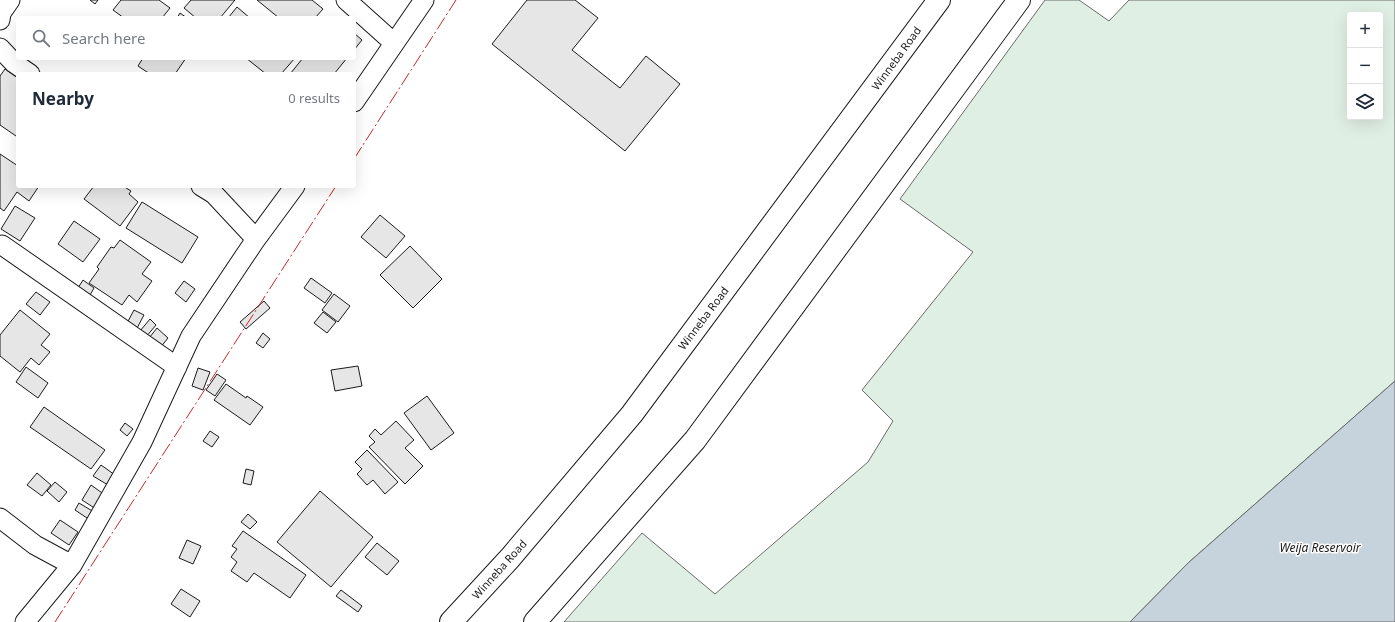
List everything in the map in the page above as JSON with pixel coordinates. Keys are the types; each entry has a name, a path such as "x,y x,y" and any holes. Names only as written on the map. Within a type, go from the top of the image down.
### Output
{"highway":[{"name":"Winneba Road","path":"451,622 510,558 632,414 939,0"},
{"path":"534,622 695,440 1019,0"}],"street":[{"path":"0,20 1,13 10,0"},
{"path":"346,0 394,43"},
{"path":"356,99 424,0"},
{"path":"0,48 14,63 27,72"},
{"path":"204,188 214,194 256,239"},
{"path":"25,622 72,565 142,442 191,336 256,239 294,188"},
{"path":"2,245 177,366"},
{"path":"0,518 35,545 72,565"}],"green space":[{"path":"1045,0 1079,0 1109,21 1129,0 1395,0 1395,381 1188,563 1130,622 564,622 642,533 715,594 868,462 893,421 862,390 973,252 900,199"}],"water":[{"name":"Weija Reservoir","path":"1395,381 1395,622 1130,622 1188,563"}],"building":[{"path":"90,0 98,0 95,4"},
{"path":"121,0 159,0 170,8 164,16 121,16 113,10"},
{"path":"191,0 235,0 222,16 194,16 184,8"},
{"path":"257,0 312,0 323,9 317,16 277,16"},
{"path":"527,0 575,0 598,18 572,50 620,88 646,56 680,84 625,151 492,44"},
{"path":"237,7 248,16 230,16"},
{"path":"356,35 362,40 356,48"},
{"path":"142,60 185,60 176,72 147,72 138,66"},
{"path":"248,60 293,60 283,72 264,72"},
{"path":"301,60 345,60 336,72 292,72"},
{"path":"5,69 16,77 16,136 0,125 0,76"},
{"path":"0,154 16,165 16,188 38,188 29,201 17,192 4,211 0,208"},
{"path":"92,188 126,188 131,191 129,194 138,202 120,226 84,199"},
{"path":"142,202 198,237 182,263 126,228"},
{"path":"15,206 35,218 20,241 1,229"},
{"path":"380,215 405,236 386,258 361,237"},
{"path":"74,221 100,239 83,262 58,244"},
{"path":"120,240 151,262 142,274 152,281 137,302 129,295 122,305 89,283 99,269 97,267 111,247 114,248"},
{"path":"410,246 442,279 413,308 380,275"},
{"path":"311,278 332,293 325,303 304,288"},
{"path":"83,280 94,288 90,295 78,288"},
{"path":"184,281 195,289 186,302 175,293"},
{"path":"36,292 50,302 40,315 26,304"},
{"path":"334,294 350,306 338,322 322,310"},
{"path":"264,301 270,308 246,329 240,322"},
{"path":"20,310 50,334 41,345 50,352 39,365 31,358 20,372 0,356 0,335"},
{"path":"134,310 144,315 136,330 126,325"},
{"path":"323,312 336,322 327,333 314,323"},
{"path":"150,319 156,325 146,337 140,331"},
{"path":"157,328 168,338 160,348 149,338"},
{"path":"263,333 270,339 263,348 256,343"},
{"path":"358,366 362,386 335,391 331,370"},
{"path":"26,367 48,383 38,398 16,382"},
{"path":"198,368 210,372 203,390 192,386"},
{"path":"217,374 226,380 215,396 206,390"},
{"path":"226,384 246,398 247,396 263,407 250,425 214,400"},
{"path":"427,396 454,433 431,450 404,413"},
{"path":"44,407 105,450 91,469 30,427"},
{"path":"396,421 414,440 405,448 423,466 405,484 369,447 375,442 369,436 375,429 381,435"},
{"path":"125,423 133,429 127,436 120,430"},
{"path":"210,431 219,437 212,447 203,441"},
{"path":"367,450 398,482 385,494 373,480 367,485 357,474 362,469 355,462"},
{"path":"101,465 115,475 108,485 93,476"},
{"path":"246,469 254,471 251,485 243,483"},
{"path":"37,473 51,485 42,496 27,485"},
{"path":"55,482 67,492 59,502 47,491"},
{"path":"91,485 105,495 96,509 82,500"},
{"path":"320,491 373,537 331,587 277,542"},
{"path":"79,503 94,512 90,520 75,510"},
{"path":"248,514 257,522 250,529 241,522"},
{"path":"60,520 78,532 69,545 51,533"},
{"path":"243,531 306,575 290,598 254,573 247,582 231,571 237,562 231,557 237,549 232,546"},
{"path":"187,540 201,546 193,564 179,558"},
{"path":"377,543 399,561 387,575 365,557"},
{"path":"181,589 200,601 190,617 171,604"},
{"path":"341,590 362,606 358,612 336,596"}],"power":[{"path":"356,156 456,0"},
{"path":"55,622 335,188"}]}
